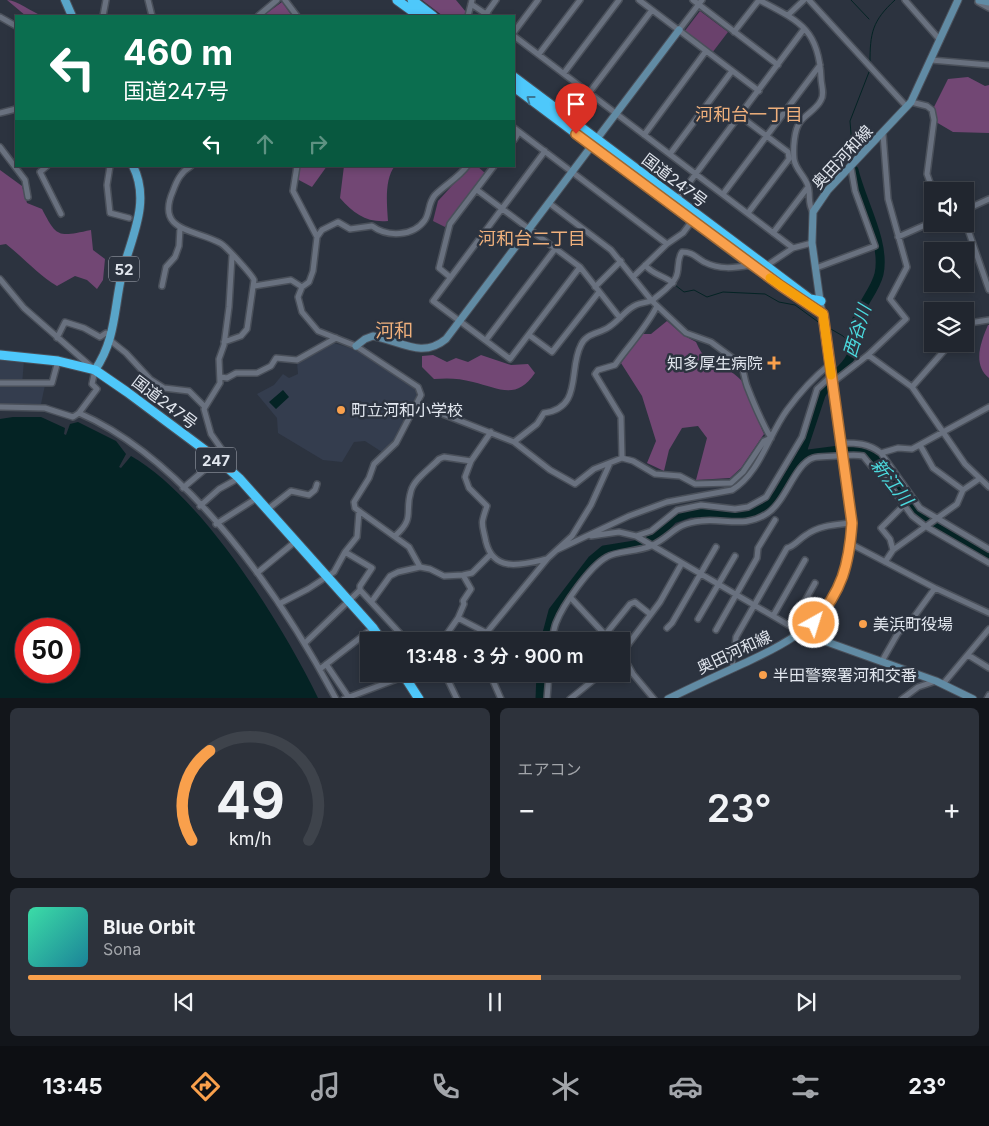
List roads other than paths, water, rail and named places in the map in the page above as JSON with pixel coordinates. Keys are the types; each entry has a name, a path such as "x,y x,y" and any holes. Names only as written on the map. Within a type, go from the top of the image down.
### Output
{"highway":[{"path":"397,0 418,15"},
{"path":"412,0 432,15"},
{"name":"国道247号","path":"515,78 692,221 751,265 823,314"},
{"name":"国道247号","path":"515,88 676,200 810,299 821,301"},
{"name":"国道247号","path":"0,355 58,361 95,370 239,478 376,632"},
{"path":"410,682 419,698"}],"main road":[{"path":"66,0 72,15"},
{"name":"奥田河和線","path":"668,698 734,668 802,633 826,609 837,591 847,565 852,523 812,243 813,212 828,190 909,105 958,0"},
{"path":"977,0 989,2"},
{"path":"356,346 373,336 428,350 438,346 446,339 679,30"},
{"name":"52","path":"95,370 105,356 111,338 121,277 139,220 140,185 133,167"},
{"path":"802,633 940,682 973,698"}],"street":[{"path":"103,15 106,0"},
{"path":"148,0 152,15"},
{"path":"259,15 277,0"},
{"path":"285,0 296,15"},
{"path":"468,15 472,2 487,15 496,0"},
{"path":"515,31 538,0"},
{"path":"539,54 580,0"},
{"path":"564,73 620,0"},
{"path":"639,0 759,91"},
{"path":"693,0 700,2 734,32 778,65"},
{"path":"734,32 759,0 788,15 812,36 819,53 823,97 820,103 800,122 796,130 795,164 808,186 809,207 813,212"},
{"path":"788,15 804,0"},
{"path":"809,0 909,105 927,106 932,110 934,120 927,174 930,182"},
{"path":"905,0 940,40"},
{"path":"977,0 989,8"},
{"path":"679,30 700,2"},
{"path":"589,93 652,10"},
{"path":"0,17 15,25"},
{"path":"676,200 759,91 804,28"},
{"path":"515,37 792,248"},
{"path":"644,135 706,51"},
{"path":"931,60 989,66"},
{"path":"723,194 820,64"},
{"path":"670,154 732,71"},
{"path":"0,114 15,110"},
{"path":"740,116 788,152 789,159 748,213"},
{"path":"515,129 667,244"},
{"path":"515,138 519,132"},
{"path":"557,550 629,516 667,502 732,490 740,485 749,474 786,411 831,374 868,355 906,319 890,299 907,267 888,199 883,134"},
{"path":"0,147 15,167"},
{"path":"545,151 433,301 510,359 580,267"},
{"path":"15,167 25,180 28,197"},
{"path":"46,167 40,172 61,214"},
{"path":"110,167 107,185 110,213 129,218"},
{"path":"190,167 178,179 167,204 167,211 180,228 222,243 232,256 252,275 254,286 247,329 241,336 224,342"},
{"path":"297,167 293,191 317,236"},
{"path":"420,567 409,547 395,536 383,531 372,519 359,512 355,508 354,502 369,478 374,464 396,443 417,404 420,395 418,387 356,346 318,331 302,312 298,297 302,286 309,282 313,271 317,236 322,230 338,222 350,229 372,226 380,232 392,235 418,227 426,218 427,208 434,197 446,184 458,177 467,167"},
{"path":"450,277 439,268 450,224 493,167"},
{"path":"816,268 874,246 855,191 850,168"},
{"path":"773,233 808,186"},
{"path":"477,190 580,267 620,318"},
{"path":"974,206 988,200 989,206"},
{"path":"548,203 611,250 652,301 686,333 711,342 738,360 744,370 746,382 761,420 771,438"},
{"path":"633,277 667,244 683,234 692,221"},
{"path":"898,237 924,226"},
{"path":"162,286 166,267 175,257 179,246 180,228"},
{"path":"969,232 989,290"},
{"path":"766,266 792,248 812,243"},
{"path":"486,340 555,249"},
{"path":"514,442 538,424 544,413 552,412 565,403 571,392 580,346 585,338 610,327 635,305 652,301 673,282 677,271 678,258 682,252 691,252 703,261 719,267 731,269 751,265"},
{"path":"205,407 210,403 221,378 219,359 224,342 229,307 232,256"},
{"path":"595,287 620,261"},
{"path":"645,265 653,274 673,282"},
{"path":"0,279 24,308 95,370 92,384 97,389 79,413 73,417 45,408 0,407"},
{"path":"254,286 291,280 302,286"},
{"path":"529,335 552,352 599,292"},
{"path":"622,458 621,417 595,374 598,370 615,365 650,320 657,306"},
{"path":"974,322 989,320"},
{"path":"58,338 65,322 84,328 100,337 106,333 150,379 164,388 189,391 205,407 211,434 223,451 218,461 183,488"},
{"path":"221,378 227,378 236,373 257,373 271,366 276,358 297,360 336,338"},
{"path":"912,387 943,352"},
{"path":"868,355 912,387 965,464 989,487"},
{"path":"0,383 52,383 58,361"},
{"path":"638,537 651,531 677,510 701,505 735,509 748,506 766,497 802,437 817,389 831,374"},
{"path":"417,404 514,442 550,470 575,484 594,468 622,458 633,461 655,474 680,476 695,484 731,483 743,472 764,441 771,438"},
{"path":"881,453 898,448 912,449 989,406"},
{"path":"79,413 126,439 150,456 200,506 257,573 279,604 305,643 336,698"},
{"path":"491,432 471,461 466,477 469,488 487,506 481,524 490,555 503,564 511,565 548,558"},
{"path":"841,443 859,443 874,448 881,453 920,508 935,520 989,549"},
{"path":"920,445 933,468 963,490"},
{"path":"554,632 556,623 571,598 592,571 607,556 632,553 652,546 681,524 704,520 726,523 746,522 767,514 784,499 804,464 812,458 863,456 881,473 903,506 925,526 989,563"},
{"path":"395,536 408,522 410,492 414,484 439,459 444,457 471,461"},
{"path":"458,618 486,631 548,558 572,536 592,505 610,463"},
{"path":"200,506 219,489 239,478"},
{"path":"885,562 893,550 957,504 963,490 979,479"},
{"path":"268,509 291,492 309,495 315,490 317,484"},
{"path":"216,524 257,498"},
{"path":"893,550 890,539 881,528 903,506"},
{"path":"279,604 334,572 345,552 357,537 359,512"},
{"path":"716,630 775,520"},
{"path":"734,668 730,656 735,646 736,637 787,548 822,526 852,523"},
{"path":"585,537 619,532 638,537 802,633"},
{"path":"257,573 296,541"},
{"path":"851,544 935,588 989,613"},
{"path":"666,628 672,623 716,547"},
{"path":"305,643 360,590 360,586 372,568 345,552"},
{"path":"372,601 390,576 420,567 430,569 444,576 463,575 472,573 490,555"},
{"path":"698,619 735,556"},
{"path":"773,616 805,560"},
{"path":"630,642 660,602 682,563"},
{"path":"449,632 458,618 464,604 463,600 471,589 463,575"},
{"path":"791,626 815,583"},
{"path":"882,661 898,633 911,621 935,588"},
{"path":"360,590 399,632"},
{"path":"571,598 602,632"},
{"path":"607,632 630,604 635,602 650,614"},
{"path":"320,669 373,628"},
{"path":"902,698 918,687 940,682 968,655 989,629"},
{"path":"968,655 989,668"},
{"path":"326,664 347,698 386,682"},
{"path":"630,669 654,698"},
{"path":"448,682 455,698"},
{"path":"494,682 501,698"},
{"path":"547,698 548,682"},
{"path":"570,698 591,682"}],"waterway":[{"path":"851,0 869,19"},
{"path":"870,63 874,28 881,14 895,0"},
{"path":"853,159 850,121 869,72"},
{"name":"西谷川","path":"836,374 851,356 858,316 879,274 880,262 876,235 854,170"},
{"path":"675,285 684,292 694,290 707,297 723,292 765,294 779,302 795,305 821,324"},
{"path":"829,328 843,336 854,348"},
{"name":"新江川","path":"547,632 553,611 592,560 604,550 641,544 661,532 673,519 690,513 729,516 748,514 766,507 778,494 801,455 821,395 828,383"},
{"name":"新江川","path":"801,455 847,449 863,450 880,462 915,511 935,527 989,557"},
{"name":"新江川","path":"540,698 541,682"}],"place":[{"name":"知多厚生病院","path":"774,363"},
{"name":"町立河和小学校","path":"341,410"},
{"name":"美浜町役場","path":"863,624"},
{"name":"半田警察署河和交番","path":"763,675"}],"district":[{"name":"河和台一丁目","path":"749,114"},
{"name":"河和台二丁目","path":"532,238"},
{"name":"河和","path":"394,330"}]}
